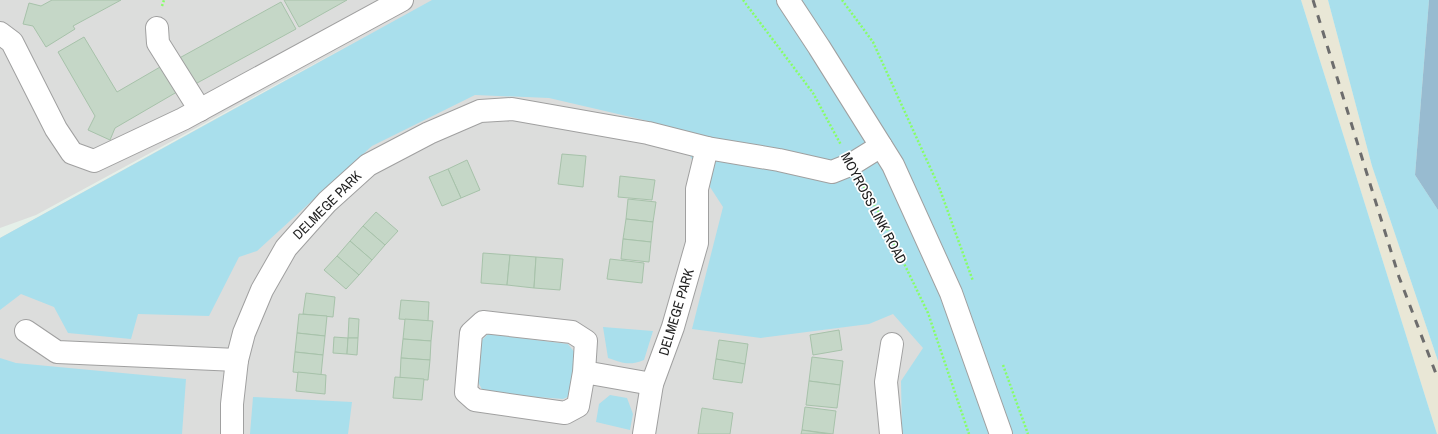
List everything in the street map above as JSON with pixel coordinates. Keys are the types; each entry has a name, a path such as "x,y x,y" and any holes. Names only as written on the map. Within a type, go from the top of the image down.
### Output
{"street":[{"path":"0,33 12,42 56,129 72,153 94,161 200,110 402,0"},
{"path":"788,0 893,165 951,293 1001,434"},
{"path":"157,28 158,43 200,110"},
{"name":"DELMEGE PARK","path":"232,434 232,404 237,360 244,333 262,290 286,248 327,202 368,165 429,133 480,111 512,109 648,133 707,148 780,160 832,172 852,164 881,146"},
{"name":"DELMEGE PARK","path":"644,434 652,384 673,327 697,243 697,189 707,148"},
{"path":"483,322 572,332 586,341 584,372 578,406 565,413 475,400 466,392 471,333 483,322"},
{"path":"26,331 57,352 237,360"},
{"path":"891,434 886,382 892,344"},
{"path":"584,372 652,384"}],"path":[{"name":"MOYROSS LINK ROAD","path":"743,0 812,93 882,218 928,313 969,434"},
{"path":"842,0 873,42 939,187 974,284"},
{"path":"1001,359 1028,434"}],"shaded area":[{"path":"0,0 432,0 835,38 986,434 0,434 0,238 371,33 36,215 0,228"},
{"path":"432,0 1301,0 1437,434 902,434 901,381 923,348 893,314 869,324 761,338 692,329 723,207 675,133 648,121 549,98 475,95 372,146 257,251 239,257 209,316 138,314 131,339 68,333 54,307 21,294 0,310 0,238"},
{"path":"1301,0 1328,0 1372,166 1438,361 1438,434 1437,434"},
{"path":"1328,0 1429,0 1415,175 1438,210 1438,361 1372,166"},
{"path":"1429,0 1438,0 1438,210 1415,175"},
{"path":"603,327 653,331 644,360 634,363 626,363 608,358"},
{"path":"488,334 568,344 575,353 575,394 563,399 484,393 478,382 481,341"},
{"path":"0,358 16,363 186,379 182,434 0,434"},
{"path":"610,395 627,398 633,414 630,430 596,422 599,404"},
{"path":"253,397 352,402 348,434 250,434"}],"building":[{"path":"52,0 121,0 73,26 75,29 46,47 33,26 23,24 29,3 41,6"},
{"path":"284,0 347,0 299,27"},
{"path":"281,2 296,29 188,88 174,61"},
{"path":"84,37 117,92 167,63 182,89 115,128 110,140 88,130 95,116 58,52"},
{"path":"562,154 586,156 583,187 558,184"},
{"path":"467,160 480,190 461,198 448,169"},
{"path":"448,169 461,198 442,206 429,177"},
{"path":"620,176 655,180 652,200 618,197"},
{"path":"628,199 656,202 653,222 626,219"},
{"path":"376,212 398,231 385,245 363,226"},
{"path":"626,219 653,222 651,242 623,239"},
{"path":"363,226 385,245 372,260 350,241"},
{"path":"623,239 651,242 649,262 621,259"},
{"path":"350,241 372,260 359,275 337,256"},
{"path":"483,253 510,255 507,285 481,283"},
{"path":"510,255 536,257 534,288 507,285"},
{"path":"337,256 359,275 346,289 324,270"},
{"path":"536,257 563,259 560,290 534,288"},
{"path":"610,259 644,263 642,283 607,279"},
{"path":"306,293 335,297 333,317 303,314"},
{"path":"401,300 429,302 428,321 399,319"},
{"path":"299,314 327,316 325,336 297,333"},
{"path":"349,318 359,319 358,338 348,338"},
{"path":"405,319 433,321 431,341 403,339"},
{"path":"839,330 842,350 813,355 810,335"},
{"path":"297,333 325,336 323,355 295,352"},
{"path":"334,337 348,338 347,354 333,353"},
{"path":"348,338 358,338 357,355 347,354"},
{"path":"403,339 431,341 430,360 401,358"},
{"path":"719,340 748,344 745,364 716,359"},
{"path":"295,352 323,355 321,375 293,372"},
{"path":"812,357 843,361 840,385 809,381"},
{"path":"401,358 430,360 428,380 400,378"},
{"path":"716,359 745,364 742,383 713,379"},
{"path":"298,372 326,375 325,394 296,391"},
{"path":"395,377 424,379 422,400 393,398"},
{"path":"809,381 840,385 837,408 806,405"},
{"path":"805,407 836,411 833,434 802,430"},
{"path":"702,408 733,413 730,434 698,434"},
{"path":"802,430 828,434 801,434"}],"railway":[{"path":"1313,0 1399,277 1438,379"}]}
